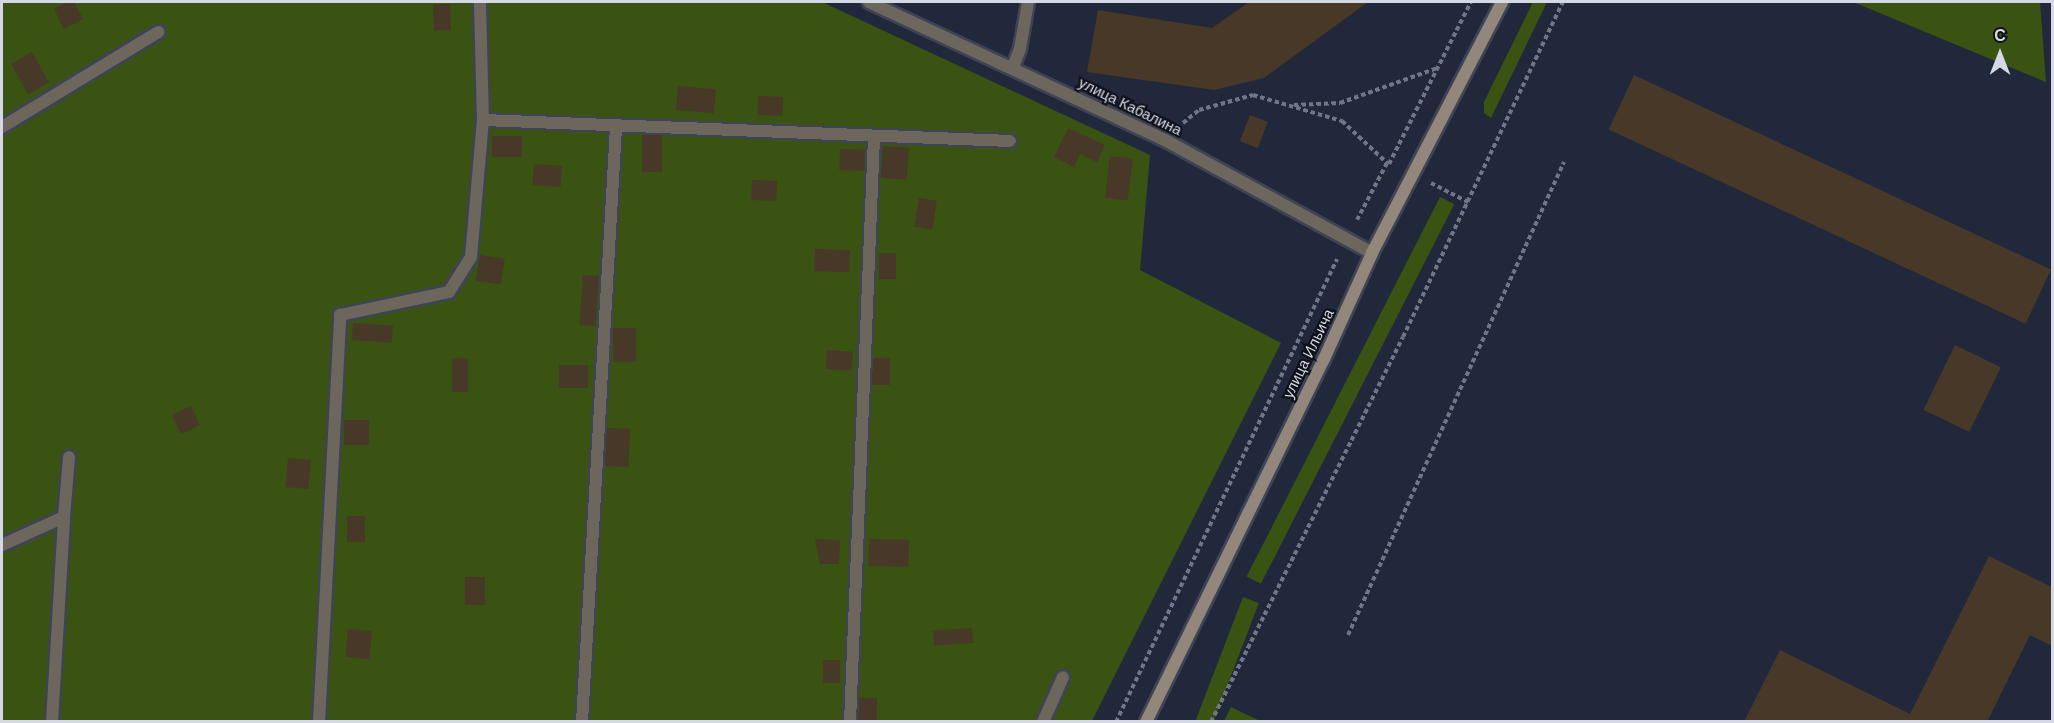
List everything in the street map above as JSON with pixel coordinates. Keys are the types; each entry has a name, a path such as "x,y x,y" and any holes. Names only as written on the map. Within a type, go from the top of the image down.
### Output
{"street":[{"path":"319,722 340,315 449,292 471,257 483,120 480,2"},
{"name":"улица Кабалина","path":"869,2 1013,67 1163,139 1372,253"},
{"path":"1013,67 1020,49 1028,2"},
{"name":"улица Ильича","path":"1146,722 1324,359 1372,253 1502,2"},
{"path":"2,127 158,32"},
{"path":"483,120 1010,141"},
{"path":"582,722 616,126"},
{"path":"849,722 874,136"},
{"path":"52,722 69,457"},
{"path":"2,545 64,517"},
{"path":"1043,722 1064,677"}],"path":[{"path":"1211,722 1408,326 1563,2"},
{"path":"1291,105 1340,103 1437,68"},
{"path":"1116,722 1347,239 1387,163 1342,121 1253,95 1198,110 1163,139"},
{"path":"1348,635 1563,162"}],"green space":[{"path":"2,2 822,2 1150,155 1140,270 1281,343 1092,721 2,721"},
{"path":"1533,2 1547,2 1491,118 1484,113 1484,102"},
{"path":"1853,2 2040,2 2046,82"},
{"path":"1440,197 1454,204 1261,584 1247,577"},
{"path":"1243,597 1259,603 1213,722 1195,722"},
{"path":"1231,707 1260,721 1224,721"}],"building":[{"path":"68,2 74,2 83,19 64,29 54,9"},
{"path":"1249,2 1368,2 1264,78 1214,90 1087,72 1098,10 1212,28"},
{"path":"450,4 451,30 434,31 433,5"},
{"path":"32,52 49,83 28,94 11,64"},
{"path":"1634,75 2051,269 2026,324 1609,129"},
{"path":"678,86 716,89 714,113 676,110"},
{"path":"758,96 783,97 782,116 757,115"},
{"path":"1250,115 1268,122 1258,148 1240,141"},
{"path":"1068,128 1105,145 1097,162 1080,154 1074,167 1054,157"},
{"path":"642,135 662,135 662,172 642,172"},
{"path":"492,136 522,136 522,157 492,157"},
{"path":"883,146 909,148 907,180 881,178"},
{"path":"840,149 865,150 864,171 839,170"},
{"path":"1110,156 1133,159 1128,200 1105,198"},
{"path":"534,164 562,166 560,187 533,185"},
{"path":"752,180 777,181 776,201 751,200"},
{"path":"919,198 937,201 932,229 914,227"},
{"path":"815,249 850,250 849,272 814,271"},
{"path":"879,253 896,253 896,279 879,279"},
{"path":"480,255 505,259 501,285 476,281"},
{"path":"583,275 599,276 595,326 580,325"},
{"path":"353,323 393,326 392,343 352,340"},
{"path":"613,328 636,328 636,362 613,362"},
{"path":"1955,345 2001,367 1969,432 1923,410"},
{"path":"827,350 853,352 852,371 826,369"},
{"path":"452,358 468,358 468,392 452,392"},
{"path":"872,358 890,358 890,385 872,385"},
{"path":"559,365 588,365 588,388 559,388"},
{"path":"191,406 200,425 181,434 172,415"},
{"path":"344,420 369,420 369,445 344,445"},
{"path":"606,428 630,429 629,467 605,466"},
{"path":"288,458 311,460 308,489 285,487"},
{"path":"347,516 365,516 365,542 347,542"},
{"path":"815,539 840,540 839,564 820,564"},
{"path":"869,539 909,540 909,567 869,566"},
{"path":"1989,556 2052,587 2052,646 2030,635 1987,722 1744,722 1780,650 1910,714"},
{"path":"465,577 485,577 485,605 465,605"},
{"path":"972,628 973,643 934,646 933,631"},
{"path":"348,629 372,631 369,659 346,657"},
{"path":"823,660 840,660 840,683 823,683"},
{"path":"858,698 877,698 877,722 858,722"}]}
